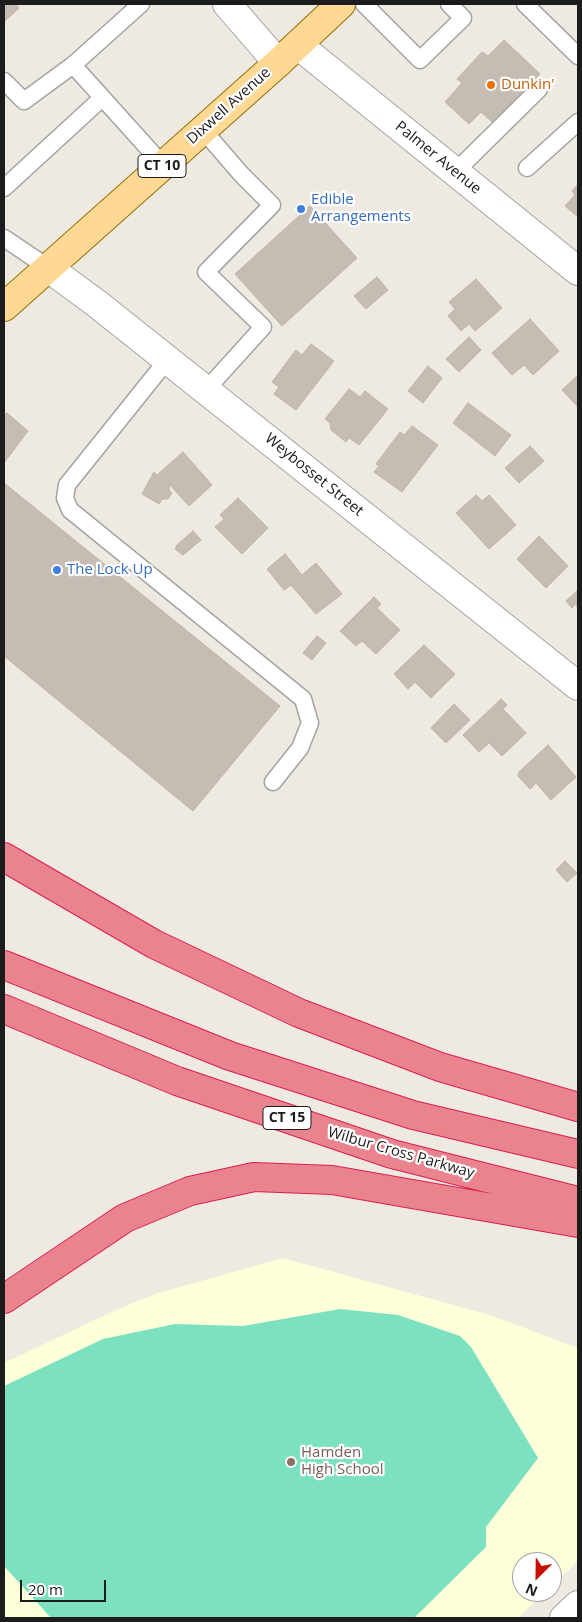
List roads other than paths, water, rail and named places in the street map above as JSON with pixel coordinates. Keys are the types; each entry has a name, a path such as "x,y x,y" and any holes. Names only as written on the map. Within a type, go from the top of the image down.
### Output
{"highway":[{"path":"4,857 154,944 299,1014 440,1067 578,1107"},
{"path":"4,965 67,992 239,1059 413,1115 578,1154"},
{"name":"Wilbur Cross Parkway","path":"4,1009 186,1085 392,1154 578,1201"},
{"path":"4,1299 125,1218 190,1191 254,1177 332,1180 578,1223"}],"main road":[{"name":"Dixwell Avenue","path":"4,307 288,54 341,4"}],"street":[{"name":"Palmer Avenue","path":"227,4 288,54 455,172 578,271"},
{"name":"Weybosset Street","path":"47,267 96,303 578,686"},
{"path":"564,1618 578,1605"}],"lane":[{"path":"4,81 24,101 73,65 141,4"},
{"path":"364,4 420,60 464,18 449,4"},
{"path":"525,4 578,56"},
{"path":"73,65 163,165"},
{"path":"455,172 539,89"},
{"path":"4,188 102,98"},
{"path":"527,168 578,122"},
{"path":"203,130 241,174 272,205 206,272 263,327 206,390"},
{"path":"4,238 47,267"},
{"path":"168,360 67,485 65,498 70,510 304,699 310,724 300,748 273,782"}],"place":[{"name":"Dunkin'","path":"491,85"},
{"name":"Edible Arrangements","path":"301,209"},
{"name":"The Lock Up","path":"57,570"},
{"name":"Hamden High School","path":"291,1462"}]}
